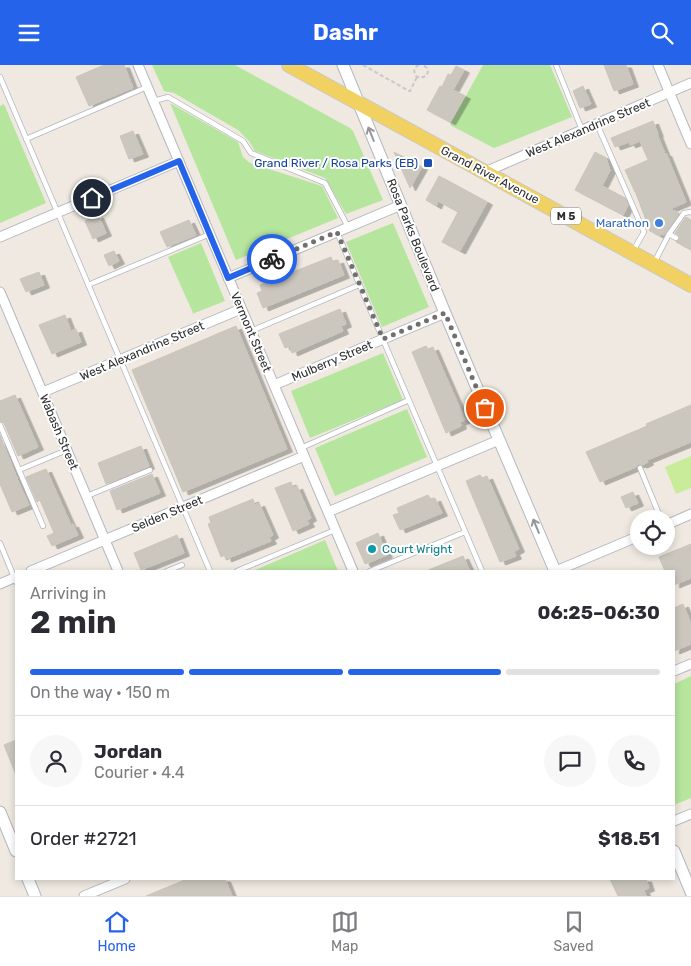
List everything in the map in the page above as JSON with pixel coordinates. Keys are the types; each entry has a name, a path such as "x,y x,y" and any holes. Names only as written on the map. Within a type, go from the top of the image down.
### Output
{"main road":[{"name":"Grand River Avenue","path":"289,65 632,253 688,281"}],"street":[{"name":"Vermont Street","path":"138,65 353,570"},
{"name":"Rosa Parks Boulevard","path":"342,65 555,570"},
{"path":"658,65 691,144"},
{"name":"West Alexandrine Street","path":"485,172 691,83"},
{"path":"0,237 179,161"},
{"path":"228,278 400,205"},
{"name":"Wabash Street","path":"0,293 118,570"},
{"name":"West Alexandrine Street","path":"42,393 241,309"},
{"name":"Mulberry Street","path":"274,385 445,313"},
{"path":"328,512 499,440"},
{"name":"Selden Street","path":"32,570 182,507 302,452"},
{"path":"675,521 691,514"},
{"path":"557,570 630,540"},
{"path":"0,584 15,579"},
{"path":"675,671 691,664"},
{"path":"0,813 15,849"},
{"path":"675,821 691,814"},
{"path":"675,853 691,892"},
{"path":"28,880 35,896"},
{"path":"84,896 123,880"}],"lane":[{"path":"556,65 582,130"},
{"path":"0,77 210,570"},
{"path":"26,139 147,87"},
{"path":"153,101 168,97 243,141 251,153 325,183 348,227"},
{"path":"596,124 644,232 632,253"},
{"path":"653,264 684,213 691,212"},
{"path":"676,225 682,228"},
{"path":"337,232 482,570"},
{"path":"88,285 210,234"},
{"path":"670,235 676,238"},
{"path":"251,331 359,285"},
{"path":"302,452 409,400"},
{"path":"0,425 43,526"},
{"path":"19,470 67,450"},
{"path":"640,468 658,510"},
{"path":"87,497 150,470"},
{"path":"239,570 335,530"},
{"path":"372,570 465,532"},
{"path":"0,543 15,577"},
{"path":"170,570 182,565"}],"path":[{"path":"363,65 409,91 417,77"},
{"path":"370,69 372,65"},
{"path":"417,77 414,71 419,65"},
{"path":"417,77 423,78 427,75 427,69 424,65"}],"green space":[{"path":"152,65 235,65 350,128 383,200 346,214 325,178 255,151 249,141 238,130 174,93 164,91"},
{"path":"483,65 550,65 572,117 494,148 450,125"},
{"path":"170,103 238,142 243,157 250,163 322,186 338,218 236,260"},
{"path":"4,104 46,203 0,223 0,106"},
{"path":"393,223 429,307 382,327 346,242"},
{"path":"201,243 225,301 192,314 168,257"},
{"path":"383,353 403,400 310,438 291,391"},
{"path":"407,409 427,457 335,496 315,448"},
{"path":"691,456 691,488 676,494 665,467"},
{"path":"325,540 338,570 255,570"},
{"path":"691,676 691,798 675,805 675,684"}],"building":[{"path":"104,65 124,65 133,88 89,106 76,77"},
{"path":"604,65 626,65 633,84 614,91"},
{"path":"456,66 464,70 453,90 465,96 450,122 427,110 440,86 442,87 448,74 451,75"},
{"path":"583,86 591,104 580,108 573,91"},
{"path":"653,121 686,202 670,209 679,213 664,235 661,234 660,236 650,231 625,170 648,160 640,141 630,145 629,142 615,147 611,138"},
{"path":"133,131 143,154 129,159 120,136"},
{"path":"394,152 422,167 410,188"},
{"path":"595,152 606,158 610,170 602,186 625,198 628,205 623,215 575,190"},
{"path":"439,176 487,202 460,251 442,242 458,212 438,201 436,206 426,200"},
{"path":"98,215 106,233 93,239 85,221"},
{"path":"686,217 691,220 691,250 676,242 680,237 675,233"},
{"path":"189,220 196,235 167,247 160,232"},
{"path":"114,251 119,261 109,266 104,255"},
{"path":"331,257 333,262 338,260 344,275 263,308 257,293 262,291 260,285"},
{"path":"39,272 44,285 26,292 20,279"},
{"path":"340,309 346,324 341,326 343,331 292,353 290,346 285,348 279,334"},
{"path":"65,315 71,331 76,329 81,342 52,354 39,325"},
{"path":"236,326 287,449 183,492 132,370"},
{"path":"426,346 428,349 433,347 465,420 460,422 461,426 446,433 412,352"},
{"path":"15,395 38,447 18,456 4,423 0,421 0,401"},
{"path":"691,405 691,442 600,482 586,452"},
{"path":"0,435 29,505 12,512 0,484"},
{"path":"141,446 149,466 106,484 98,463"},
{"path":"46,469 71,525 73,524 78,535 52,546 47,536 54,533 40,500 37,502 26,477"},
{"path":"152,474 160,493 117,510 110,491"},
{"path":"480,475 482,478 487,476 519,549 514,552 516,556 500,562 466,481"},
{"path":"291,482 293,488 297,486 311,518 307,520 309,524 293,531 275,488"},
{"path":"633,492 638,503 626,508 621,497"},
{"path":"428,495 431,500 435,498 442,513 400,530 393,515 399,513 397,508"},
{"path":"253,499 255,505 259,503 273,535 269,537 271,541 226,559 225,555 221,557 208,524 211,523 209,517"},
{"name":"Court Wright","path":"378,533 387,555 365,564 356,543"},
{"path":"177,535 184,553 141,570 134,553"},
{"path":"691,544 691,578 675,585 675,570 665,570 659,557 675,555 675,550"},
{"path":"463,556 470,570 428,570"},
{"path":"683,604 691,624 691,644 675,651 675,608"},
{"path":"15,740 15,772 4,745"},
{"path":"185,880 225,880 232,896 146,896"},
{"path":"610,880 646,880 649,888 644,890 646,896 618,896"}],"way so far":[{"path":"272,259 337,232 383,339 445,313 485,408"}],"place":[{"name":"Grand River / Rosa Parks (EB)","path":"428,163"},
{"name":"Marathon","path":"659,223"},
{"name":"Court Wright","path":"372,549"}],"route":[{"path":"92,198 179,161 228,278 272,259"}]}
